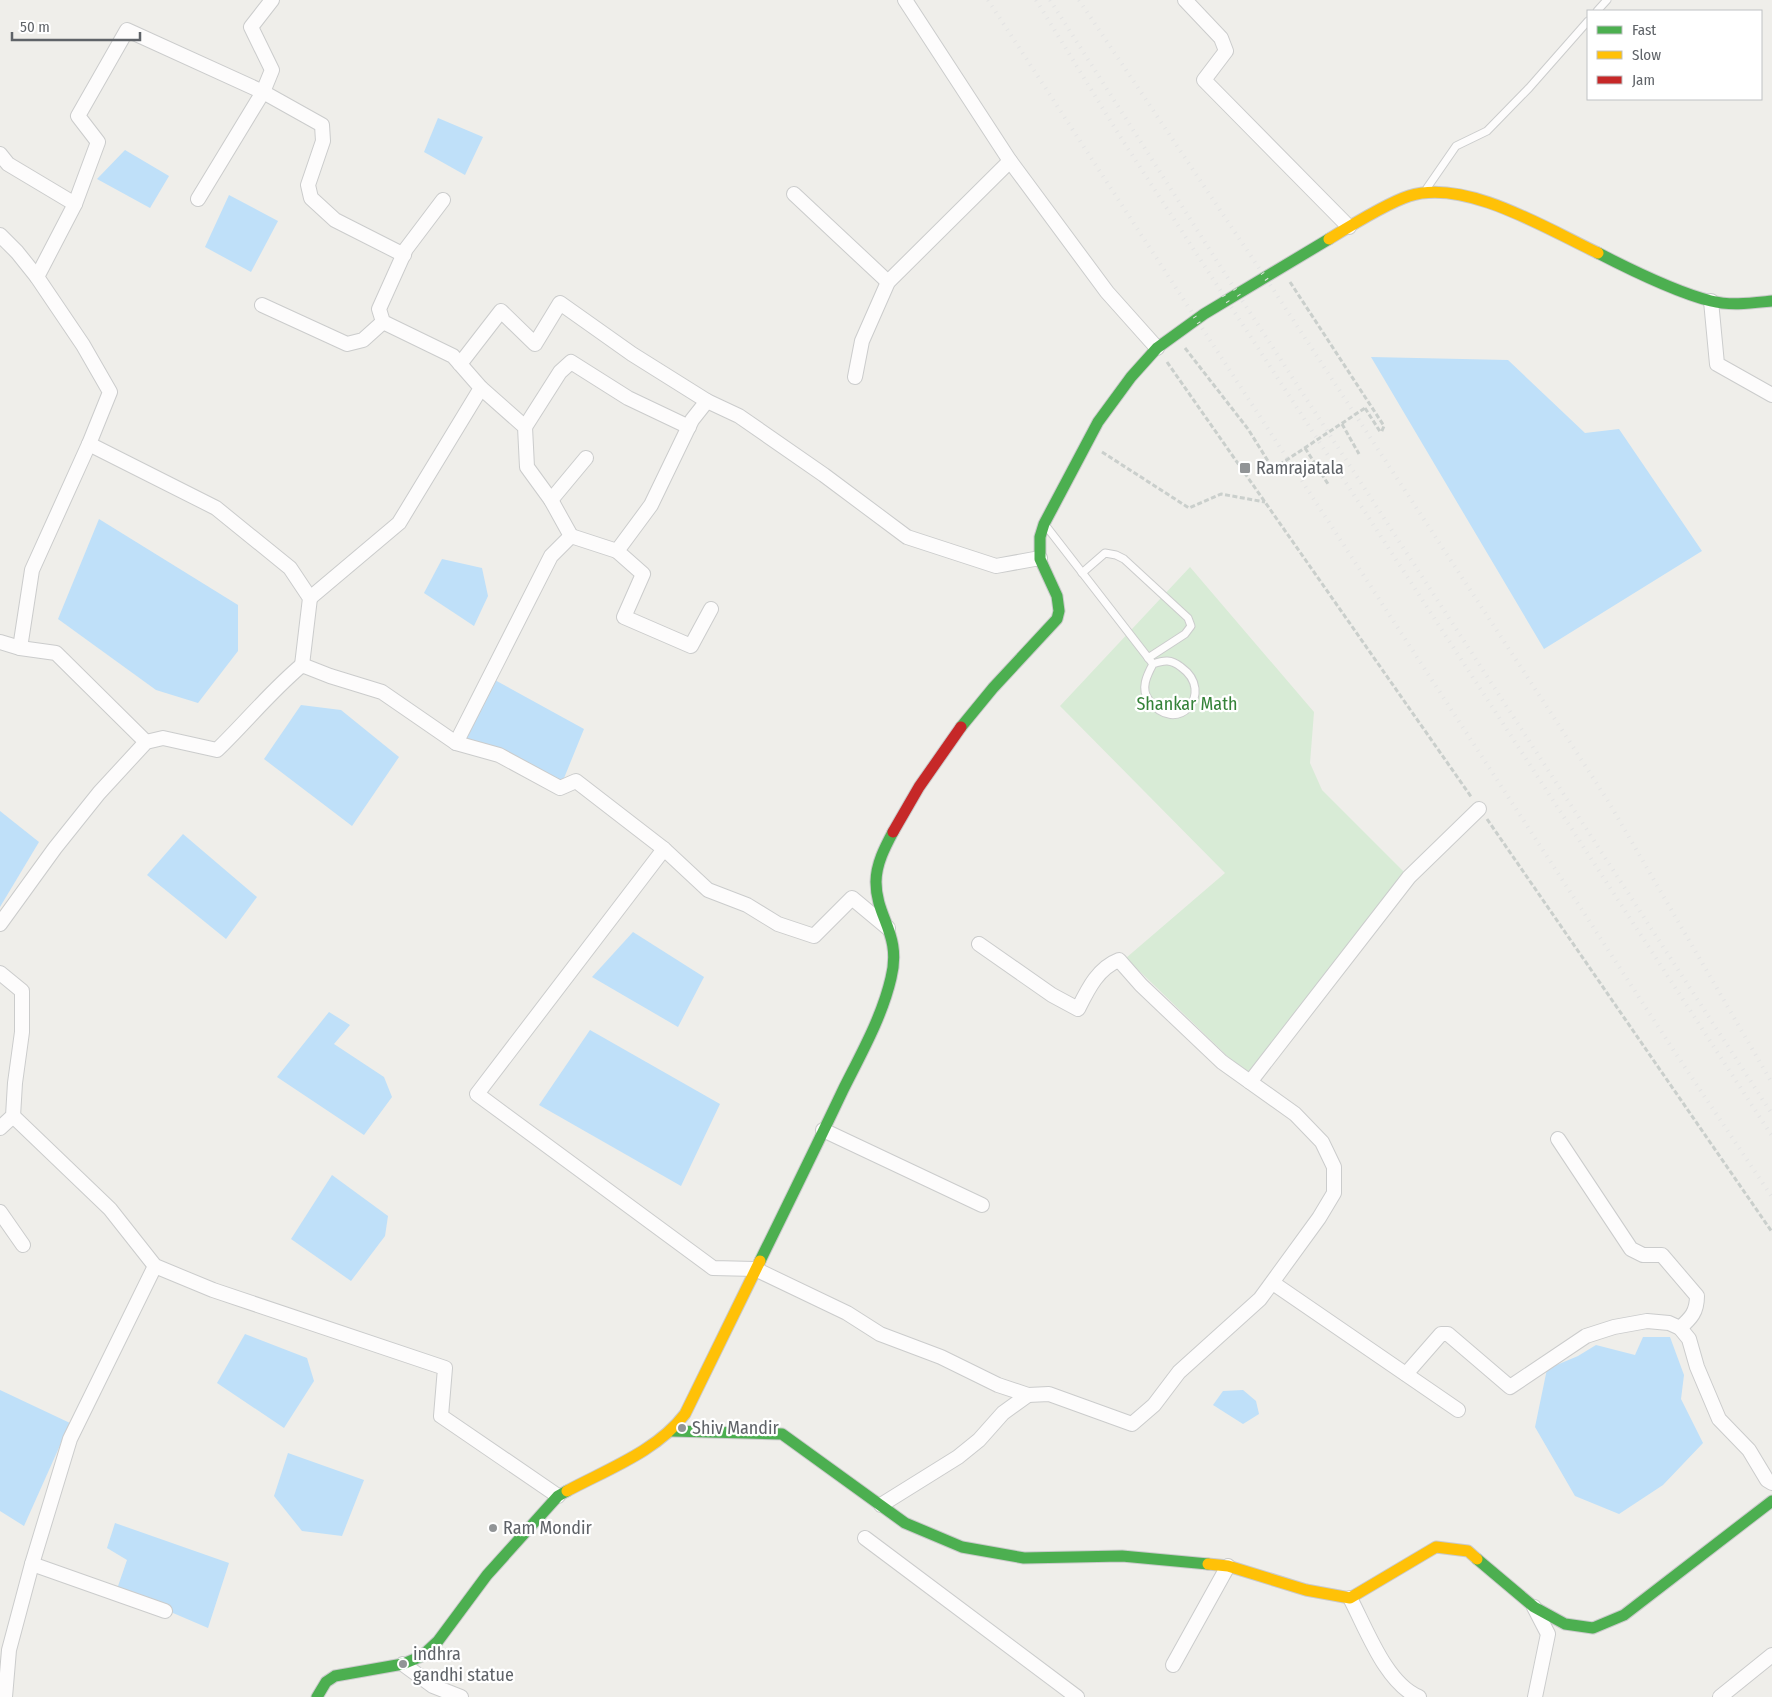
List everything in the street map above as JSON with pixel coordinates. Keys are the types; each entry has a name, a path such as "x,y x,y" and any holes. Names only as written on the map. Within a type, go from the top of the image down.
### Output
{"main road":[{"path":"317,1697 326,1682 335,1676 403,1664 422,1656 438,1641 487,1575 558,1496 657,1442 672,1431 685,1414 872,1029 890,984 894,965 890,930 877,895 877,874 894,831 936,756 983,698 1056,619 1060,612 1058,599 1040,558 1040,535 1044,524 1098,422 1157,348 1204,314 1349,226 1408,196 1433,191 1459,195 1520,216 1636,272 1711,301 1734,304 1772,300"},
{"path":"672,1431 782,1434 905,1523 962,1547 1024,1558 1122,1556 1228,1566 1306,1590 1350,1598 1436,1547 1468,1551 1534,1607 1565,1624 1593,1628 1624,1615 1772,1501"}],"street":[{"path":"198,199 262,92 272,70 251,27 272,0"},
{"path":"905,0 1010,161 1107,292 1157,348"},
{"path":"1185,0 1221,38 1226,51 1204,80 1349,226"},
{"path":"37,277 75,204 98,142 78,116 127,30 262,92 322,126 323,142 308,185 311,198 335,220 404,255"},
{"path":"0,154 8,164 75,204"},
{"path":"855,376 862,341 888,282 1010,161"},
{"path":"794,194 888,282"},
{"path":"443,200 404,255 379,309 383,322 454,356 481,388 525,427"},
{"path":"0,235 17,252 37,277 83,345 110,392 90,444 32,570 20,648"},
{"path":"1711,301 1717,364 1772,395"},
{"path":"460,364 500,311 535,344 560,304 632,354 707,401 739,416 824,475 907,537 996,566 1040,558"},
{"path":"262,305 347,344 363,340 383,322"},
{"path":"689,427 628,398 571,362 560,372 525,427 527,467 551,500 571,536 617,551 643,574 624,617 691,646 711,609"},
{"path":"310,598 399,523 481,388"},
{"path":"617,551 651,505 689,427 707,401"},
{"path":"0,924 54,848 99,793 146,742 163,738 217,750 248,720 276,687 302,665 310,598 290,568 216,508 90,444"},
{"path":"551,500 586,458"},
{"path":"456,743 551,556 571,536"},
{"path":"0,642 20,648 56,653 146,742"},
{"path":"302,665 382,692 456,743 499,755 560,788 576,781 664,849 708,890 747,905 778,924 814,936 852,898 890,930"},
{"path":"1250,1082 1409,877 1480,809"},
{"path":"664,849 477,1094 713,1268 755,1269 847,1313 880,1334 941,1357 998,1385 1028,1395 1049,1394 1132,1424 1154,1405 1180,1372 1236,1323 1273,1283 1334,1193 1334,1167 1322,1142 1295,1114 1222,1062 1141,985 1119,960 1107,965 1096,977 1078,1009 1052,996 979,944"},
{"path":"0,973 22,991 22,1032 15,1083 14,1116 110,1209 155,1266 213,1290 445,1368 441,1416 558,1496"},
{"path":"0,1128 14,1116"},
{"path":"823,1130 982,1205"},
{"path":"1558,1139 1631,1249 1643,1255 1662,1255 1697,1296 1697,1308 1693,1316 1680,1328"},
{"path":"0,1212 24,1245"},
{"path":"5,1697 9,1650 32,1564 70,1439 155,1266"},
{"path":"1273,1283 1458,1410"},
{"path":"1406,1374 1441,1334 1448,1334 1510,1387 1586,1336 1614,1327 1647,1322 1669,1323 1680,1328 1689,1339 1697,1367 1719,1419 1749,1450 1767,1480 1772,1483"},
{"path":"881,1505 958,1457 979,1440 1004,1413 1028,1395"},
{"path":"865,1538 1077,1697"},
{"path":"32,1564 165,1611"},
{"path":"1173,1665 1228,1566"},
{"path":"1350,1598 1390,1673 1410,1694 1419,1697"},
{"path":"1534,1607 1548,1634 1535,1697"},
{"path":"1720,1697 1772,1655"},
{"path":"403,1664 433,1686 461,1697"}],"lane":[{"path":"1598,10 1607,0"},
{"path":"1423,193 1456,146 1487,131 1529,88 1587,22"},
{"path":"1044,524 1150,661"},
{"path":"1082,573 1105,553 1116,555 1124,559 1188,618 1191,626 1185,634 1150,661 1145,680 1147,698 1157,710 1170,716 1182,714 1192,704 1196,690 1192,674 1176,662 1150,661"}],"path":[{"path":"1175,336 1248,429 1273,469 1365,408 1381,433 1384,426 1281,269"},
{"path":"1157,348 1480,809 1772,1232"},
{"path":"1342,424 1359,454"},
{"path":"1087,442 1189,508 1221,494 1265,502"},
{"path":"1305,448 1328,484"}],"green space":[{"name":"Shankar Math","path":"1190,567 1314,712 1310,763 1322,790 1409,877 1250,1078 1126,958 1225,873 1060,706"}],"water":[{"path":"438,118 483,137 465,175 424,152"},
{"path":"125,150 169,176 150,208 97,179"},
{"path":"229,195 278,221 251,272 205,247"},
{"path":"1371,357 1508,360 1585,433 1619,429 1702,551 1544,649"},
{"path":"99,519 238,605 238,651 198,703 156,690 58,619"},
{"path":"442,559 482,568 488,596 474,626 424,593"},
{"path":"493,679 584,729 560,788 499,755 459,750"},
{"path":"301,705 341,710 399,757 352,826 264,759"},
{"path":"0,811 39,842 0,907"},
{"path":"183,834 257,897 226,939 147,875"},
{"path":"633,932 704,977 678,1027 592,977"},
{"path":"329,1012 350,1025 334,1044 384,1077 392,1097 364,1135 277,1077"},
{"path":"590,1030 720,1104 681,1186 539,1105"},
{"path":"332,1175 388,1216 385,1236 351,1281 291,1239"},
{"path":"245,1334 307,1358 314,1381 284,1428 217,1383"},
{"path":"1643,1337 1670,1337 1684,1375 1681,1399 1703,1443 1663,1485 1619,1514 1575,1496 1535,1427 1547,1369 1578,1356 1596,1345 1635,1355"},
{"path":"0,1390 70,1423 24,1526 0,1511"},
{"path":"1243,1390 1256,1401 1259,1414 1243,1424 1213,1405 1223,1391"},
{"path":"288,1453 364,1480 342,1536 302,1531 274,1496"},
{"path":"115,1523 229,1563 208,1628 117,1589 127,1560 107,1548"}],"railway":[{"path":"988,0 1676,1054 1772,1197"},
{"path":"1036,0 1121,138 1772,1136"},
{"path":"1050,0 1238,294 1772,1114"},
{"path":"1079,0 1265,277 1608,801 1772,1083"}],"traffic: fast":[{"path":"961,727 993,688 1057,619 1059,611 1057,596 1040,559 1040,537 1044,524 1098,422 1131,377 1157,348 1204,314 1329,239"},
{"path":"1598,253 1668,286 1711,301 1734,304 1772,301"},
{"path":"760,1261 870,1035 887,993 894,963 893,949 877,895 876,875 879,862 893,832"},
{"path":"672,1431 782,1434 905,1523 962,1547 1024,1558 1122,1556 1208,1564"},
{"path":"317,1697 326,1682 335,1676 403,1664 422,1656 438,1641 487,1575 558,1496 567,1491"},
{"path":"1477,1559 1534,1607 1565,1624 1593,1628 1624,1615 1772,1501"}],"traffic: slow":[{"path":"1329,239 1390,204 1409,196 1431,192 1455,194 1505,209 1598,253"},
{"path":"567,1491 646,1449 661,1439 685,1414 760,1261"},
{"path":"1208,1564 1228,1566 1306,1590 1350,1598 1436,1547 1468,1551 1477,1559"}],"traffic: jam":[{"path":"893,832 919,787 961,727"}],"place":[{"name":"Ramrajatala","path":"1245,468"},
{"name":"Shiv Mandir","path":"682,1428"},
{"name":"Ram Mondir","path":"493,1528"},
{"name":"indhra gandhi statue","path":"403,1664"}]}
